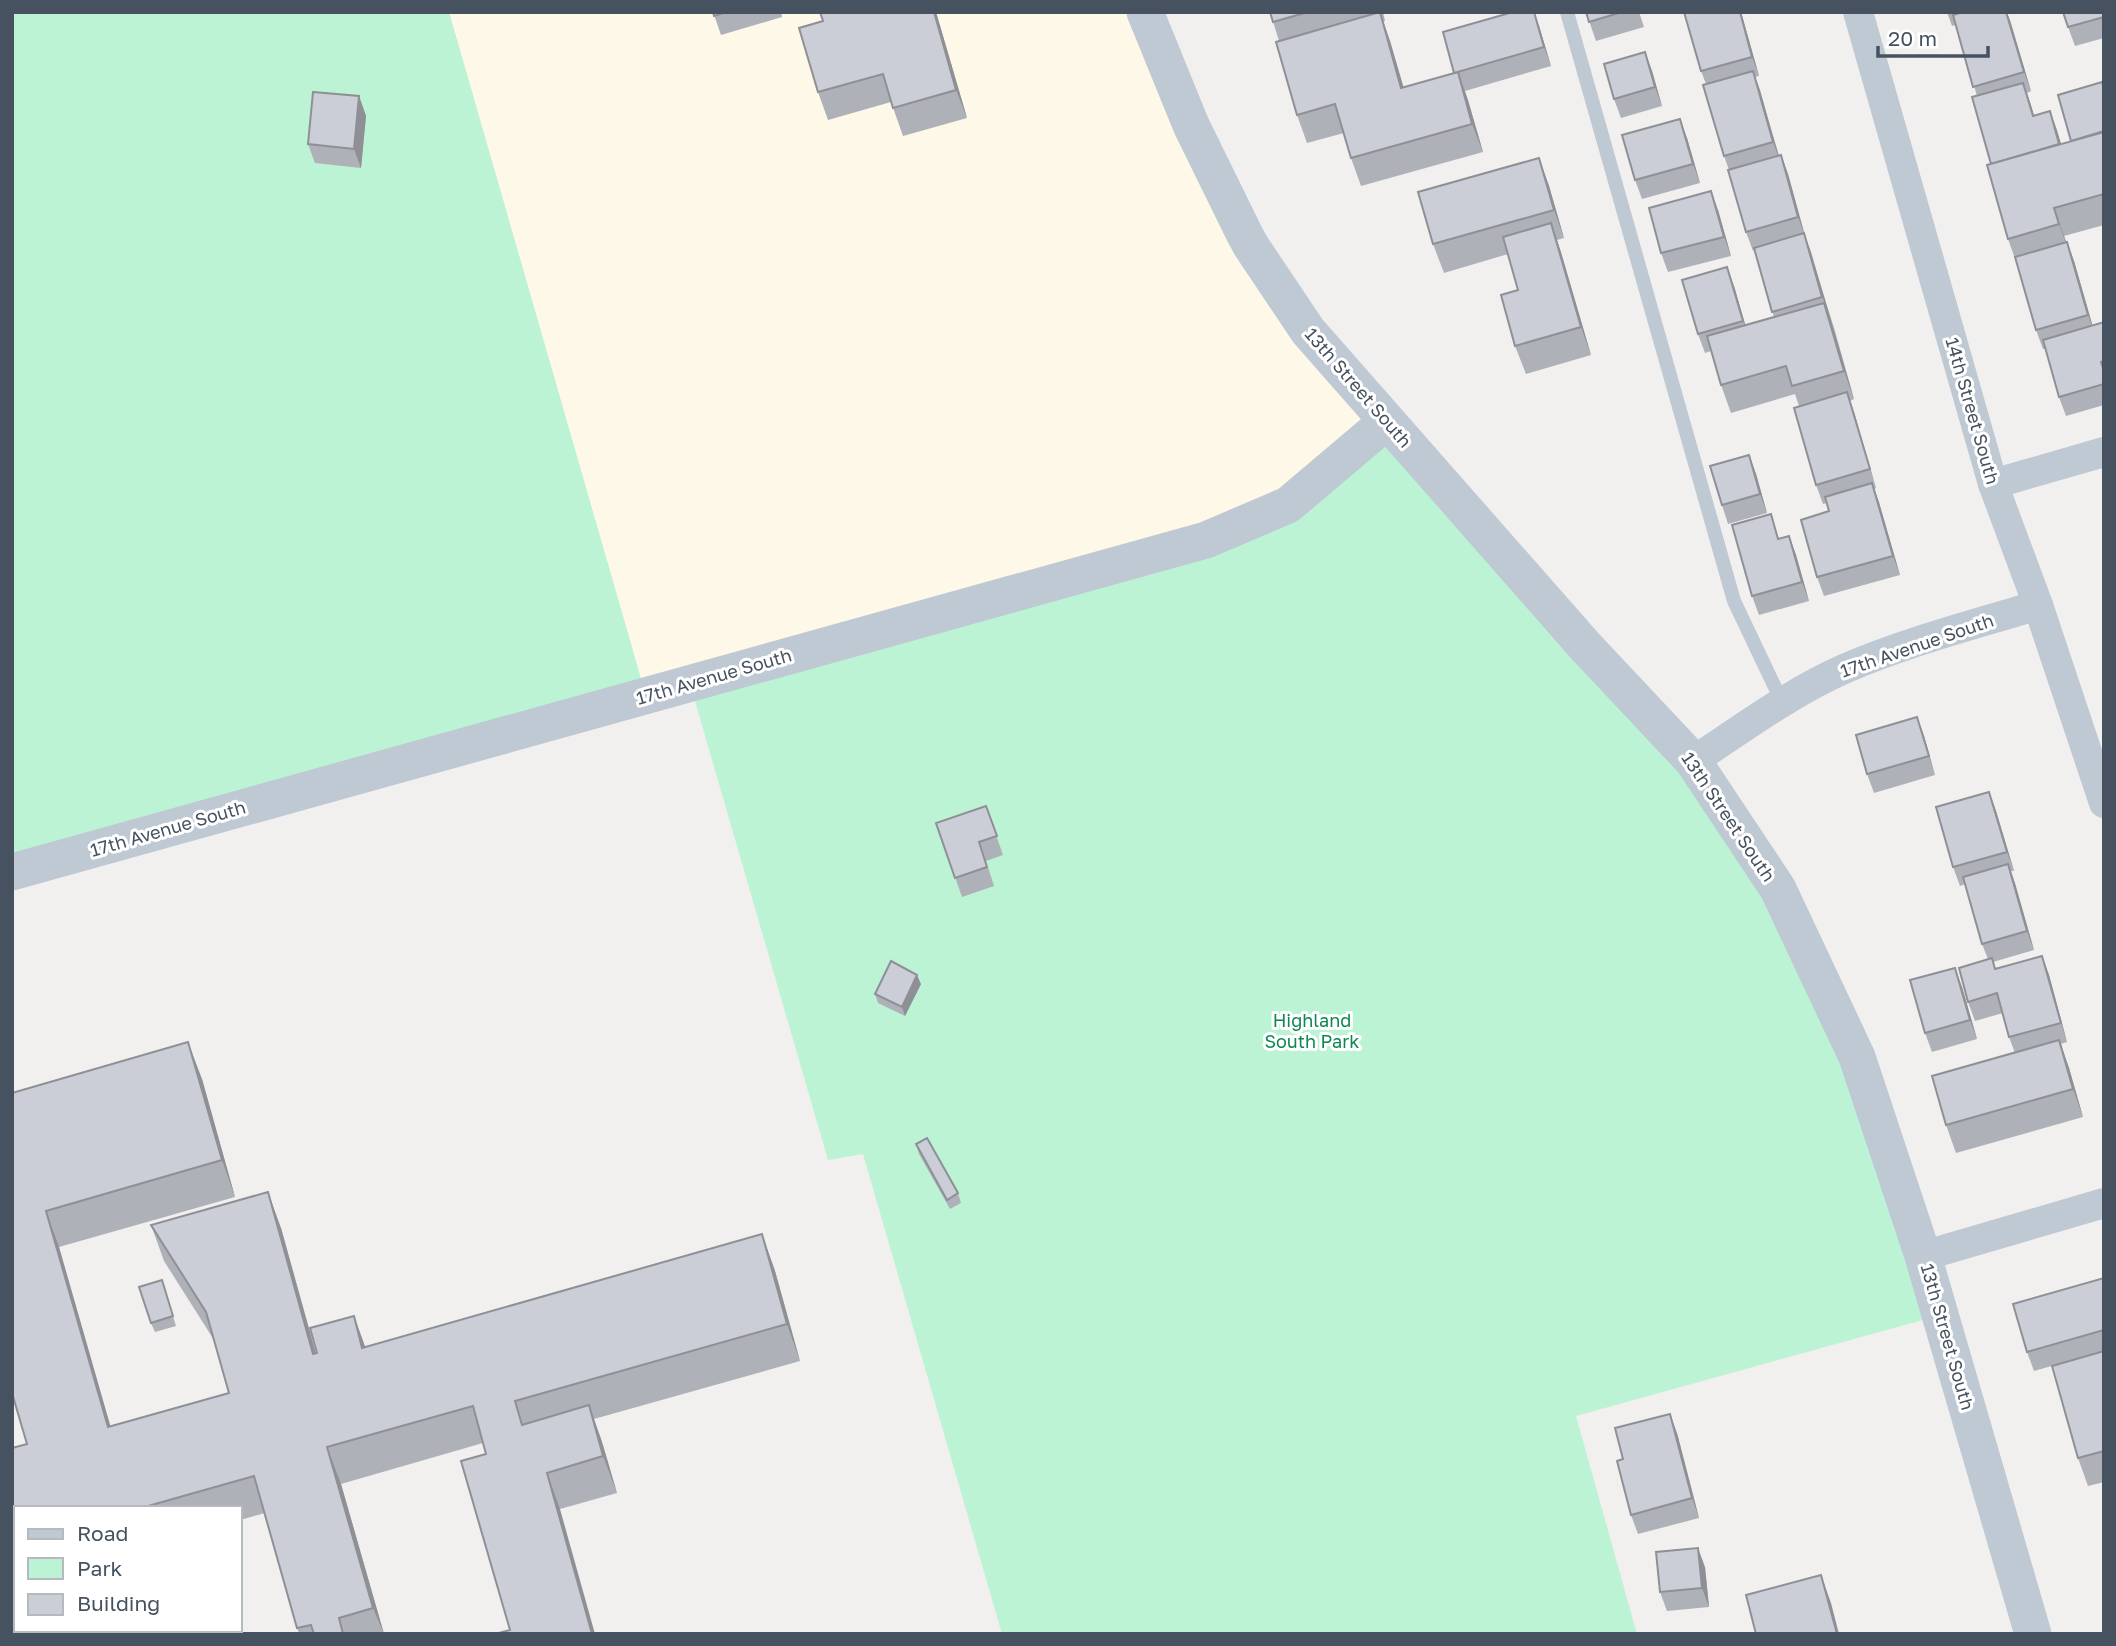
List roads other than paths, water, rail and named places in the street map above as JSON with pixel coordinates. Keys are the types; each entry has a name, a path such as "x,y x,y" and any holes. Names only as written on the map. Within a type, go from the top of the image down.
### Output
{"street":[{"name":"13th Street South","path":"1145,12 1191,125 1251,246 1308,331 1585,646 1693,761 1778,889 1857,1057 1923,1256 2033,1634"},
{"name":"14th Street South","path":"1858,12 1993,484 2099,770 2104,803"},
{"name":"17th Avenue South","path":"12,872 1206,540 1288,505 1386,422"},
{"path":"1993,484 2104,452"},
{"name":"17th Avenue South","path":"1693,761 1782,702 1843,670 1910,645 2038,605"},
{"path":"1923,1256 2104,1203"}],"lane":[{"path":"1567,12 1734,601 1782,702"}],"park label":[{"name":"Highland South Park","path":"1312,1031"}]}
